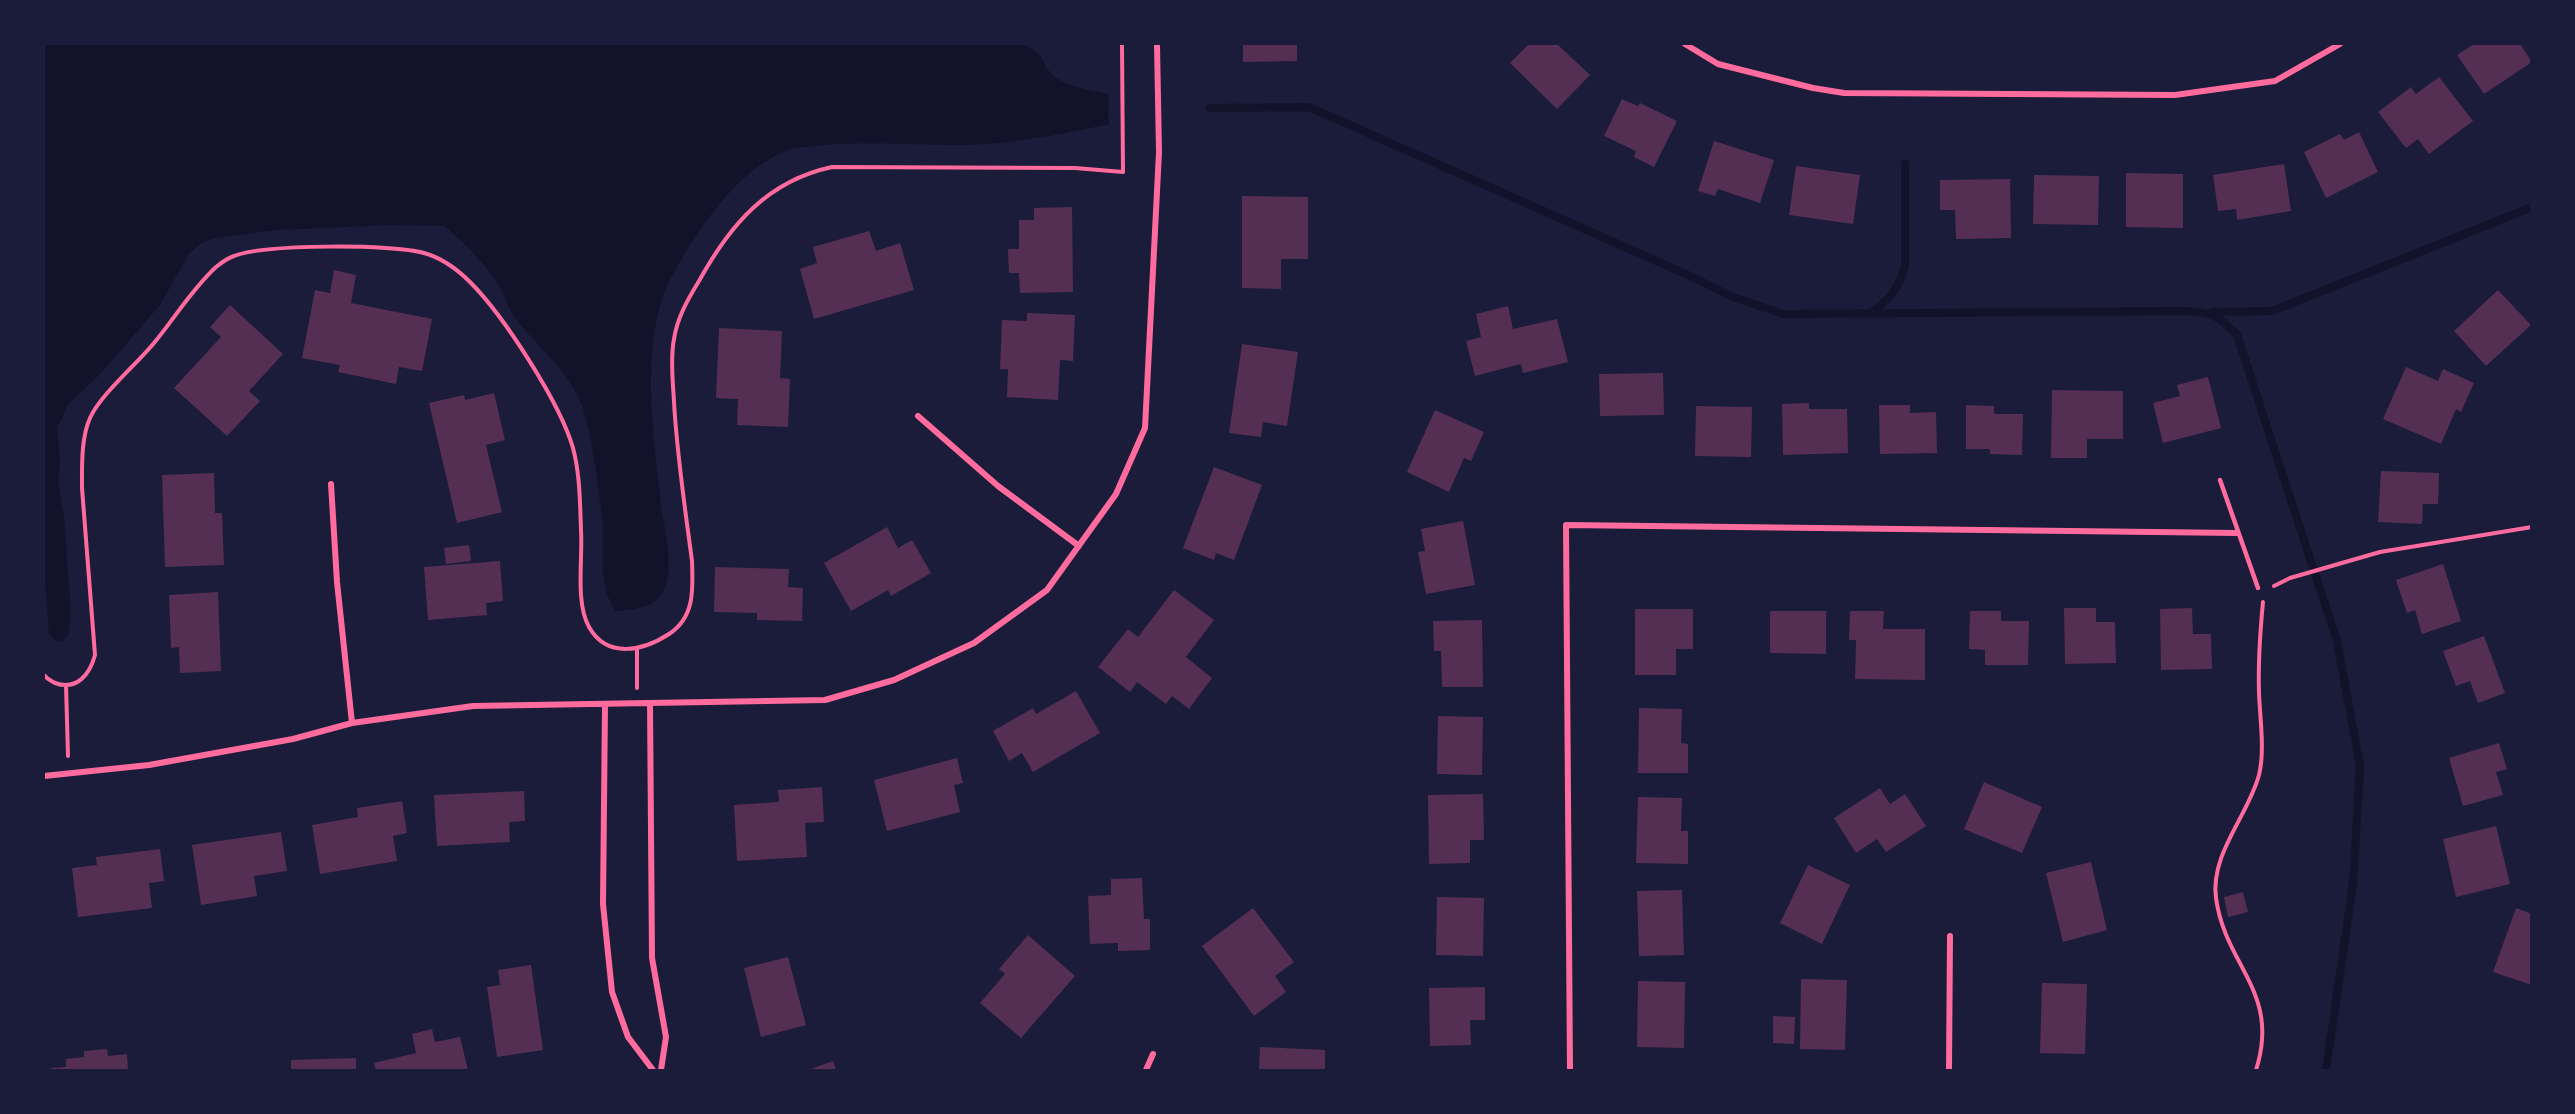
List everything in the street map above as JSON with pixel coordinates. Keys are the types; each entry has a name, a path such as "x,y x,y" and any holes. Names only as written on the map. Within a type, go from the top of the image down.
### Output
{"street":[{"path":"44,776 160,763 293,739 351,723 473,706 825,700 894,680 974,643 1047,590 1116,494 1145,428 1159,152 1156,44"},
{"path":"1685,44 1718,64 1813,88 1844,93 2175,96 2275,81 2340,44"},
{"path":"918,416 998,486 1079,546"},
{"path":"332,484 337,582 351,723"},
{"path":"1570,1071 1566,525 2237,533"},
{"path":"650,703 652,958 666,1037 662,1071"},
{"path":"605,705 603,904 612,992 628,1037 652,1071"},
{"path":"1949,1071 1950,936"},
{"path":"1146,1071 1153,1054"}],"lane":[{"path":"2220,480 2258,588"}],"path":[{"path":"44,675 47,679 71,686 82,680 92,666 95,655 82,477 85,439 90,418 100,402 154,343 217,267 233,256 270,249 363,247 424,253 448,263 470,282 489,303 538,376 560,416 573,448 581,532 581,604 587,625 597,639 608,646 623,650 637,649 675,630 686,619 691,606 692,561 675,413 674,339 685,306 725,236 741,218 778,189 813,171 832,167 1075,168 1123,172 1122,44"},
{"path":"2270,591 2279,583 2290,578 2380,552 2532,527"},
{"path":"2256,1071 2264,1026 2258,1001 2221,922 2215,884 2220,862 2253,793 2259,773 2258,661 2264,601"},
{"path":"636,704 637,649"},
{"path":"66,685 69,773"}],"shaded area":[{"path":"44,44 1024,45 1040,55 1048,70 1058,79 1071,85 1108,94 1109,124 1040,138 988,144 853,143 794,148 769,159 735,186 693,241 671,278 661,303 655,331 651,392 655,454 669,569 665,587 656,600 651,604 631,610 616,611 606,589 602,518 595,468 586,419 575,390 557,365 516,319 500,287 486,267 445,226 391,225 275,230 216,238 201,243 188,255 160,305 103,371 68,405 57,428 60,457 58,482 64,517 71,614 68,636 62,642 55,640 49,634 44,571"}],"building":[{"path":"1243,44 1297,44 1297,61 1243,62"},
{"path":"1529,44 1557,44 1590,75 1557,109 1510,63"},
{"path":"2474,44 2520,44 2532,62 2484,94 2457,55"},
{"path":"2439,77 2473,121 2429,154 2418,139 2406,148 2378,112 2411,87 2416,94"},
{"path":"1622,99 1638,106 1640,103 1677,121 1654,167 1634,157 1636,151 1604,136"},
{"path":"2359,132 2378,172 2326,198 2304,152 2340,134 2344,140"},
{"path":"1714,141 1774,160 1760,203 1718,189 1715,196 1698,191"},
{"path":"2284,164 2291,211 2237,220 2236,209 2218,211 2213,175"},
{"path":"1796,166 1860,175 1853,224 1789,215"},
{"path":"2126,173 2183,174 2183,228 2126,227"},
{"path":"2034,175 2099,176 2098,225 2033,224"},
{"path":"2010,179 2011,238 1956,239 1955,210 1940,210 1940,180"},
{"path":"1242,196 1308,197 1308,259 1281,259 1281,289 1242,288"},
{"path":"1072,207 1073,292 1020,293 1019,273 1009,273 1008,249 1019,249 1019,220 1034,220 1034,208"},
{"path":"869,231 876,251 900,243 914,290 814,319 800,269 817,263 813,247"},
{"path":"334,270 356,275 351,303 432,319 422,371 399,367 396,384 338,372 340,365 302,358 315,290 330,293"},
{"path":"2498,290 2531,325 2486,366 2454,331"},
{"path":"230,305 283,354 249,391 260,401 227,436 174,388 221,337 210,327"},
{"path":"1508,306 1513,329 1557,319 1568,362 1523,373 1521,364 1475,376 1466,341 1481,337 1476,314"},
{"path":"1027,313 1075,315 1073,361 1060,360 1058,400 1007,397 1008,369 1000,369 1002,320 1027,321"},
{"path":"719,328 782,331 780,378 790,379 788,427 737,425 738,399 716,398"},
{"path":"1242,344 1298,352 1287,426 1263,422 1261,437 1229,433"},
{"path":"2406,367 2438,381 2443,369 2474,383 2461,412 2456,409 2441,444 2383,419"},
{"path":"1663,373 1664,415 1600,416 1599,374"},
{"path":"2208,377 2221,428 2163,443 2153,403 2180,396 2177,385"},
{"path":"2052,390 2123,391 2123,439 2087,439 2087,458 2051,458"},
{"path":"494,393 505,440 486,445 502,512 457,523 429,403 464,395 465,400"},
{"path":"1809,403 1809,409 1847,409 1848,453 1783,455 1782,404"},
{"path":"1879,405 1910,405 1910,413 1936,412 1937,453 1880,454"},
{"path":"1966,405 1994,406 1994,414 2023,414 2022,455 1990,454 1990,449 1966,449"},
{"path":"1696,406 1752,407 1751,457 1695,456"},
{"path":"1435,410 1484,432 1471,461 1464,458 1449,492 1407,472"},
{"path":"1214,467 1262,485 1234,560 1216,553 1214,560 1183,548"},
{"path":"2381,471 2439,473 2438,504 2423,504 2422,524 2378,522"},
{"path":"214,473 215,513 222,513 224,565 165,567 162,475"},
{"path":"1463,521 1475,585 1426,594 1418,552 1425,551 1421,529"},
{"path":"887,527 898,548 912,540 931,573 891,596 888,590 851,611 824,563"},
{"path":"469,545 471,561 446,564 444,548"},
{"path":"500,561 503,601 486,603 487,615 428,620 424,567"},
{"path":"2443,564 2461,621 2422,634 2415,610 2407,613 2396,580"},
{"path":"715,567 789,569 788,587 803,588 802,621 757,620 757,613 714,612"},
{"path":"1174,590 1214,620 1186,657 1212,678 1189,709 1172,696 1166,704 1137,682 1130,692 1098,667 1128,629 1138,637"},
{"path":"218,592 221,671 180,673 179,647 171,648 169,595"},
{"path":"2064,608 2096,608 2096,622 2115,622 2116,663 2065,664"},
{"path":"2192,608 2193,634 2211,634 2212,669 2161,670 2160,609"},
{"path":"1635,609 1693,609 1693,649 1676,649 1676,675 1635,675"},
{"path":"1770,611 1826,611 1826,654 1770,653"},
{"path":"1850,611 1884,611 1883,629 1925,629 1925,680 1855,679 1856,640 1849,640"},
{"path":"1970,611 2001,611 2001,621 2029,621 2028,665 1985,665 1985,650 1969,649"},
{"path":"1482,620 1483,687 1442,687 1441,651 1434,651 1433,621"},
{"path":"2484,636 2505,693 2478,703 2470,681 2456,686 2443,651"},
{"path":"1076,691 1100,733 1033,772 1022,753 1009,761 993,731 1033,708 1036,714"},
{"path":"1639,708 1682,709 1681,743 1688,744 1688,773 1638,773"},
{"path":"1438,716 1483,717 1482,775 1437,774"},
{"path":"2499,743 2507,769 2496,772 2503,795 2463,806 2449,758"},
{"path":"957,758 963,783 954,785 960,812 887,831 874,780"},
{"path":"1984,782 2042,807 2022,853 1964,829"},
{"path":"822,787 824,822 805,823 807,857 737,861 734,805 779,802 778,790"},
{"path":"1880,788 1890,804 1905,794 1926,826 1886,852 1877,839 1856,853 1834,818"},
{"path":"524,791 525,821 509,822 510,842 437,846 434,795"},
{"path":"1483,794 1484,840 1470,840 1470,863 1429,864 1428,795"},
{"path":"1638,797 1682,798 1681,831 1688,831 1688,864 1636,863"},
{"path":"402,801 407,833 393,836 397,861 320,874 312,825 358,817 357,808"},
{"path":"2496,826 2510,884 2456,897 2443,839"},
{"path":"281,832 287,871 254,876 257,896 201,905 192,845"},
{"path":"160,849 164,881 149,883 152,908 78,917 72,868 97,865 96,857"},
{"path":"2091,862 2107,930 2063,942 2046,873"},
{"path":"1808,865 1850,885 1822,944 1780,923"},
{"path":"1142,878 1144,919 1150,919 1150,950 1118,951 1118,943 1090,944 1088,896 1111,895 1111,879"},
{"path":"1682,890 1684,955 1639,956 1637,891"},
{"path":"2243,892 2248,912 2228,917 2224,897"},
{"path":"1437,897 1484,898 1483,956 1436,955"},
{"path":"1253,908 1294,962 1275,976 1286,992 1254,1016 1202,946"},
{"path":"2516,908 2532,914 2532,985 2493,972"},
{"path":"1028,935 1075,976 1021,1038 980,1003 1005,974 999,969"},
{"path":"788,957 806,1025 761,1037 744,968"},
{"path":"531,965 543,1050 497,1057 487,987 500,985 498,970"},
{"path":"1801,979 1847,980 1845,1050 1800,1049"},
{"path":"1638,981 1685,982 1684,1048 1637,1047"},
{"path":"2042,983 2087,984 2085,1054 2040,1053"},
{"path":"1485,987 1485,1020 1470,1020 1471,1045 1430,1046 1429,988"},
{"path":"1773,1016 1795,1017 1794,1044 1773,1043"},
{"path":"432,1029 435,1042 460,1037 468,1070 376,1070 374,1063 416,1053 412,1034"},
{"path":"1260,1047 1325,1050 1325,1070 1259,1070"},
{"path":"107,1049 108,1056 127,1054 128,1070 51,1070 51,1068 66,1067 66,1059 84,1057 84,1051"},
{"path":"356,1058 356,1070 291,1070 291,1060"},
{"path":"833,1061 836,1070 808,1070"}],"waterway":[{"path":"1210,108 1309,107 1733,297 1783,314 2184,311 2208,314 2224,323 2237,335 2337,641 2360,766 2353,884 2326,1070"},
{"path":"1872,312 1894,291 1901,279 1905,264 1905,164"},
{"path":"2213,312 2272,311 2532,207"}]}
